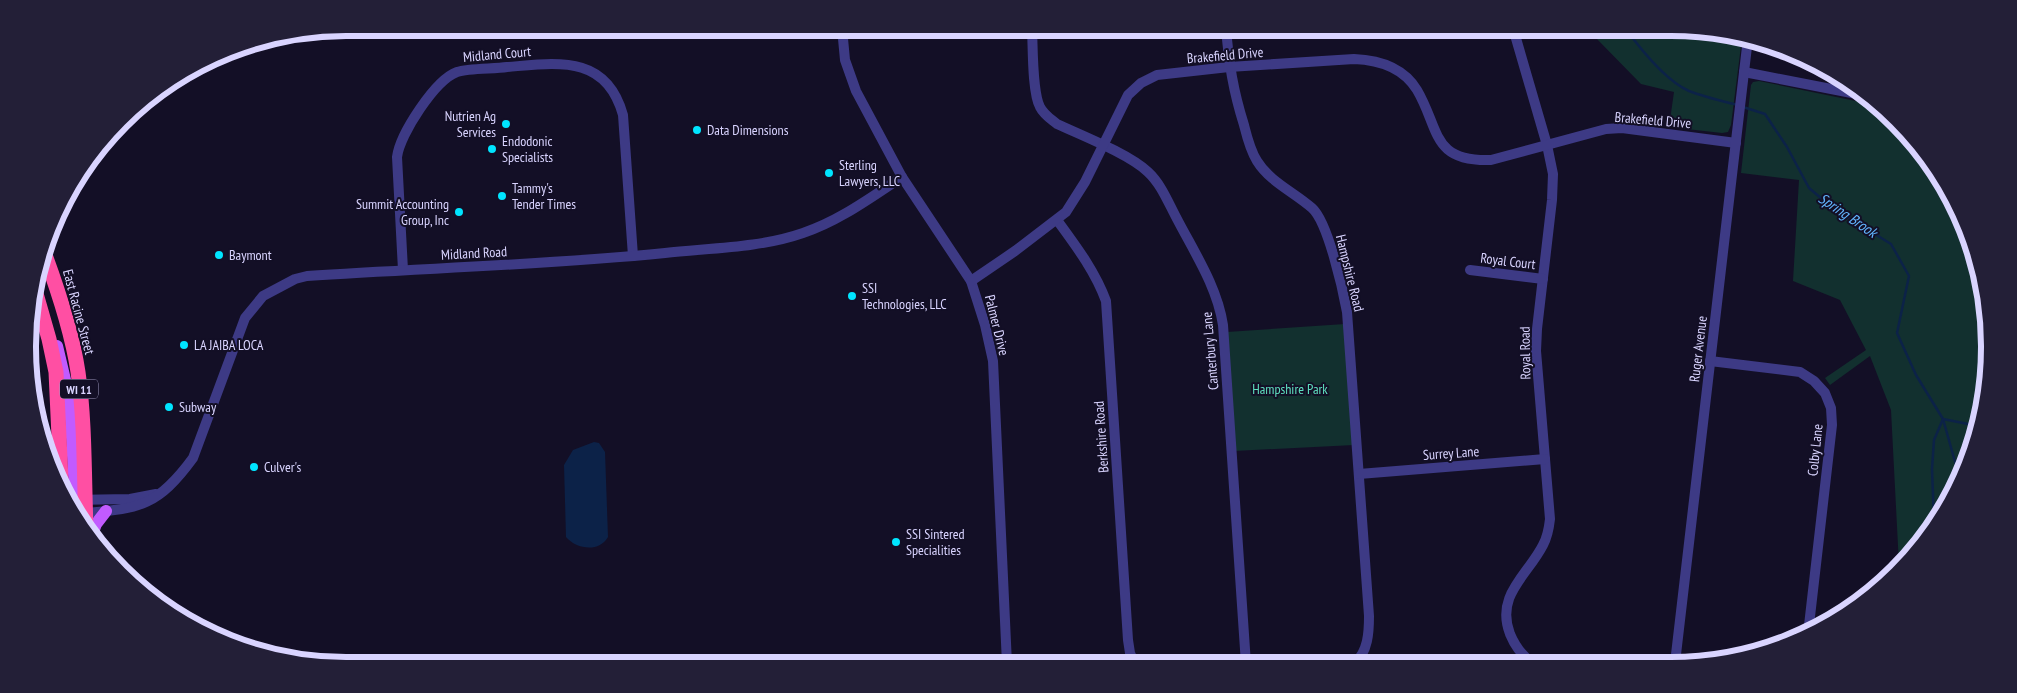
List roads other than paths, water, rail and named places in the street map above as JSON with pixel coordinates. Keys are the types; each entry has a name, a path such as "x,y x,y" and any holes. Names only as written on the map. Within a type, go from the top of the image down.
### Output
{"highway":[{"path":"51,254 59,293"},
{"name":"East Racine Street","path":"48,263 59,293 73,344 78,373 79,504"},
{"name":"WI 11","path":"39,303 56,372 60,466"}],"main road":[{"path":"43,314 58,349 67,383 70,401 74,481 79,503"},
{"path":"95,527 106,511"}],"street":[{"name":"Palmer Drive","path":"843,36 845,60 856,90 902,177 971,281 985,325 993,361 1007,657"},
{"name":"Canterbury Lane","path":"1032,36 1036,94 1040,106 1047,116 1057,124 1136,162 1149,172 1159,185 1214,290 1220,307 1246,657"},
{"name":"Hampshire Road","path":"1227,36 1229,68 1242,118 1256,160 1265,172 1314,209 1322,222 1344,294 1347,312 1369,616 1369,633 1365,648 1359,657"},
{"name":"Royal Road","path":"1515,36 1547,145 1553,174 1536,351 1550,519 1548,533 1543,546 1511,591 1506,609 1508,627 1514,644 1524,657"},
{"name":"Ruger Avenue","path":"1676,657 1747,46"},
{"name":"Brakefield Drive","path":"971,281 1066,212 1085,182 1128,95 1141,83 1157,75 1354,59 1373,60 1391,66 1405,76 1417,90 1437,138 1448,150 1476,161 1491,160 1592,132 1622,128 1736,143"},
{"name":"Midland Court","path":"403,270 397,157 400,141 420,109 434,91 457,72 558,63 584,67 604,81 619,103 623,115 633,256"},
{"path":"1744,72 1848,92"},
{"name":"Midland Road","path":"80,505 106,511 139,506 149,502 179,477 193,458 245,318 263,296 295,279 307,276 633,256 762,243 804,233 846,214 902,177"},
{"name":"Berkshire Road","path":"1057,220 1093,273 1106,301 1128,640 1132,657"},
{"name":"Royal Court","path":"1470,270 1543,279"},
{"name":"Colby Lane","path":"1710,361 1800,372 1814,381 1825,393 1831,408 1832,425 1809,624"},
{"name":"Surrey Lane","path":"1359,474 1545,460"},
{"path":"80,505 160,494"}],"water":[{"path":"594,442 599,443 605,452 608,537 599,545 587,547 576,544 566,537 564,465 573,450"}],"waterway":[{"name":"Spring Brook","path":"1632,36 1662,72 1680,86 1701,95 1738,105"},
{"name":"Spring Brook","path":"1743,107 1765,114 1787,147 1809,188 1834,209 1891,244 1909,276 1897,333 1916,375 1943,419 1956,467"},
{"path":"1934,510 1932,469 1934,440 1943,419 1971,425"}],"place":[{"name":"Nutrien Ag Services","path":"506,124"},
{"name":"Data Dimensions","path":"697,130"},
{"name":"Endodonic Specialists","path":"492,149"},
{"name":"Sterling Lawyers, LLC","path":"829,173"},
{"name":"Tammy's Tender Times","path":"502,196"},
{"name":"Summit Accounting Group, Inc","path":"459,212"},
{"name":"Baymont","path":"219,255"},
{"name":"SSI Technologies, LLC","path":"852,296"},
{"name":"LA JAIBA LOCA","path":"184,345"},
{"name":"Subway","path":"169,407"},
{"name":"Culver's","path":"254,467"},
{"name":"SSI Sintered Specialities","path":"896,542"}],"park label":[{"name":"Hampshire Park","path":"1290,389"}]}
